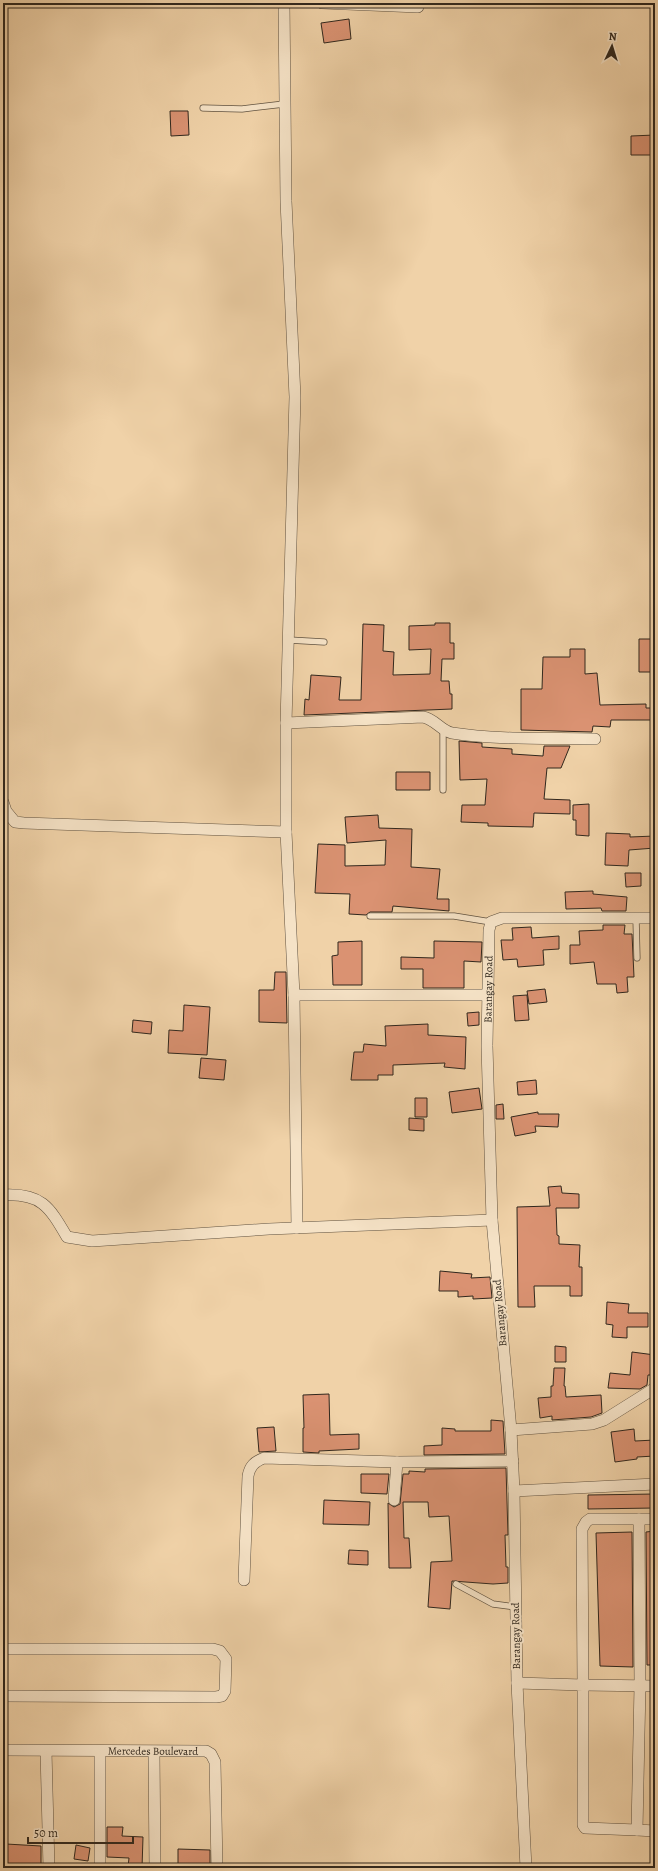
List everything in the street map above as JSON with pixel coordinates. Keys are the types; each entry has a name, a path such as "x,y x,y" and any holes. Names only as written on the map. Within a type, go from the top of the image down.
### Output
{"street":[{"path":"284,3 286,201 295,397 286,722 286,832 294,995 297,1228"},
{"path":"322,3 418,7"},
{"path":"286,722 423,717 433,720 443,729 451,732 490,736 595,739"},
{"path":"3,802 6,811 15,822 24,823 286,832"},
{"path":"491,922 502,918 655,918"},
{"name":"Barangay Road","path":"491,922 489,930 488,1054 492,1220 513,1461 517,1683 526,1868"},
{"path":"294,995 488,995"},
{"path":"3,1195 19,1194 41,1201 48,1208 67,1237 92,1241 297,1228 492,1220"},
{"path":"511,1430 592,1424 604,1420 655,1388"},
{"path":"244,1580 249,1469 253,1464 264,1458 397,1462 513,1461"},
{"path":"394,1500 397,1462"},
{"path":"514,1491 655,1484"},
{"path":"655,1519 590,1519 583,1526 583,1825 585,1828 655,1831"},
{"path":"637,1830 640,1686 639,1519"},
{"path":"3,1649 213,1649 220,1651 226,1659 225,1691 222,1696 216,1697 3,1696"},
{"path":"517,1683 655,1686"},
{"name":"Mercedes Boulevard","path":"3,1750 154,1752 206,1751 211,1754 215,1762 217,1868"},
{"path":"46,1751 49,1868"},
{"path":"100,1751 100,1868"},
{"path":"154,1752 155,1868"}],"lane":[{"path":"203,108 242,109 284,104"},
{"path":"289,640 324,642"},
{"path":"443,729 443,790"},
{"path":"370,916 467,917 491,922"},
{"path":"636,919 637,958"},
{"path":"456,1584 493,1604 516,1607"}],"building":[{"path":"349,19 351,39 324,43 321,23"},
{"path":"170,111 188,111 189,135 171,136"},
{"path":"655,135 655,155 631,155 631,136"},
{"path":"435,623 450,623 450,643 454,643 454,659 442,659 441,681 449,681 450,694 452,694 452,709 304,715 305,699 309,700 311,675 341,677 339,700 361,700 363,624 384,625 383,651 394,652 393,675 430,674 431,649 409,650 409,626 435,625"},
{"path":"639,639 652,639 651,672 639,672"},
{"path":"570,649 585,649 585,674 597,673 600,705 646,704 646,708 655,708 655,720 611,720 610,727 593,726 592,732 521,730 521,689 542,689 543,657 570,657"},
{"path":"459,741 482,743 482,747 512,749 512,754 543,756 544,746 570,746 561,768 547,768 544,799 570,800 570,814 534,813 533,827 488,826 488,823 461,822 462,805 485,805 487,779 460,780"},
{"path":"396,772 430,772 430,790 396,790"},
{"path":"589,804 589,836 576,835 576,820 573,820 573,805"},
{"path":"378,815 379,828 412,829 411,867 440,869 437,899 449,899 449,911 393,906 392,912 370,912 366,915 349,914 350,894 315,893 318,844 345,845 345,866 385,865 386,840 347,843 345,817"},
{"path":"606,833 630,834 630,837 655,836 655,848 629,850 628,866 605,865"},
{"path":"625,873 641,873 641,886 626,887"},
{"path":"593,891 593,894 627,897 626,911 602,911 601,908 566,909 565,892"},
{"path":"603,925 625,925 624,934 632,934 634,977 627,977 628,992 617,993 616,984 597,984 594,962 570,964 570,945 580,945 579,931 603,930"},
{"path":"531,927 532,938 559,936 559,949 543,950 544,965 518,967 517,959 503,960 501,940 513,940 512,928"},
{"path":"362,941 362,985 333,985 332,956 338,955 338,942"},
{"path":"434,941 482,942 481,962 464,961 464,988 423,988 423,969 401,969 401,957 434,958"},
{"path":"275,972 286,972 287,1023 259,1022 259,990 274,990"},
{"path":"545,989 547,1002 529,1004 527,991"},
{"path":"527,995 529,1020 515,1021 513,996"},
{"path":"184,1005 210,1007 207,1055 168,1053 169,1030 183,1031"},
{"path":"479,1012 479,1025 468,1026 467,1013"},
{"path":"133,1020 152,1022 151,1034 132,1032"},
{"path":"428,1024 428,1035 466,1037 465,1069 444,1067 445,1063 393,1065 393,1075 378,1075 378,1080 351,1080 354,1052 363,1052 364,1044 386,1046 385,1026"},
{"path":"201,1058 226,1060 224,1080 199,1078"},
{"path":"536,1080 537,1094 518,1095 517,1082"},
{"path":"479,1088 482,1109 452,1113 449,1092"},
{"path":"415,1098 427,1098 427,1117 415,1117"},
{"path":"503,1104 504,1119 496,1119 496,1105"},
{"path":"538,1112 538,1114 559,1114 558,1127 535,1126 536,1132 515,1136 511,1117"},
{"path":"409,1118 424,1119 424,1131 409,1130"},
{"path":"561,1186 562,1193 579,1194 579,1208 556,1208 557,1235 559,1236 559,1244 580,1245 579,1267 582,1267 582,1296 570,1296 570,1286 534,1286 535,1307 518,1307 517,1207 550,1206 548,1187"},
{"path":"440,1271 472,1274 471,1278 490,1277 492,1298 473,1299 473,1296 458,1297 458,1291 439,1291"},
{"path":"607,1302 629,1304 628,1313 648,1313 648,1327 627,1327 627,1338 612,1337 613,1325 606,1324"},
{"path":"555,1346 566,1347 566,1362 555,1362"},
{"path":"632,1352 655,1355 655,1375 648,1375 647,1385 640,1389 608,1388 610,1373 630,1375"},
{"path":"554,1368 565,1368 564,1386 566,1397 601,1395 602,1413 591,1417 552,1420 552,1416 540,1418 538,1398 551,1397"},
{"path":"329,1394 330,1435 359,1434 359,1449 319,1451 319,1453 303,1452 303,1395"},
{"path":"491,1420 503,1421 505,1454 424,1455 424,1446 442,1445 442,1428 455,1429 455,1431 491,1431"},
{"path":"274,1427 276,1451 259,1452 257,1428"},
{"path":"634,1429 635,1441 655,1440 655,1456 637,1457 637,1459 615,1462 611,1432"},
{"path":"506,1468 508,1535 505,1535 508,1583 493,1584 452,1581 450,1609 428,1607 431,1562 452,1561 449,1516 429,1517 428,1502 403,1502 404,1538 409,1538 411,1568 389,1568 388,1503 394,1507 400,1504 403,1474 409,1474 409,1471 425,1472 425,1469"},
{"path":"361,1474 389,1474 387,1494 361,1493"},
{"path":"655,1494 655,1508 588,1509 588,1495"},
{"path":"324,1500 370,1502 369,1525 323,1524"},
{"path":"655,1531 655,1665 647,1665 646,1532"},
{"path":"632,1532 633,1667 600,1666 596,1533"},
{"path":"349,1550 368,1551 368,1565 348,1564"},
{"path":"107,1827 123,1827 122,1836 143,1837 142,1868 128,1867 129,1858 107,1857"},
{"path":"6,1844 41,1846 41,1868 4,1868"},
{"path":"76,1845 90,1848 88,1861 74,1859"},
{"path":"178,1849 210,1850 210,1868 178,1865"}]}
